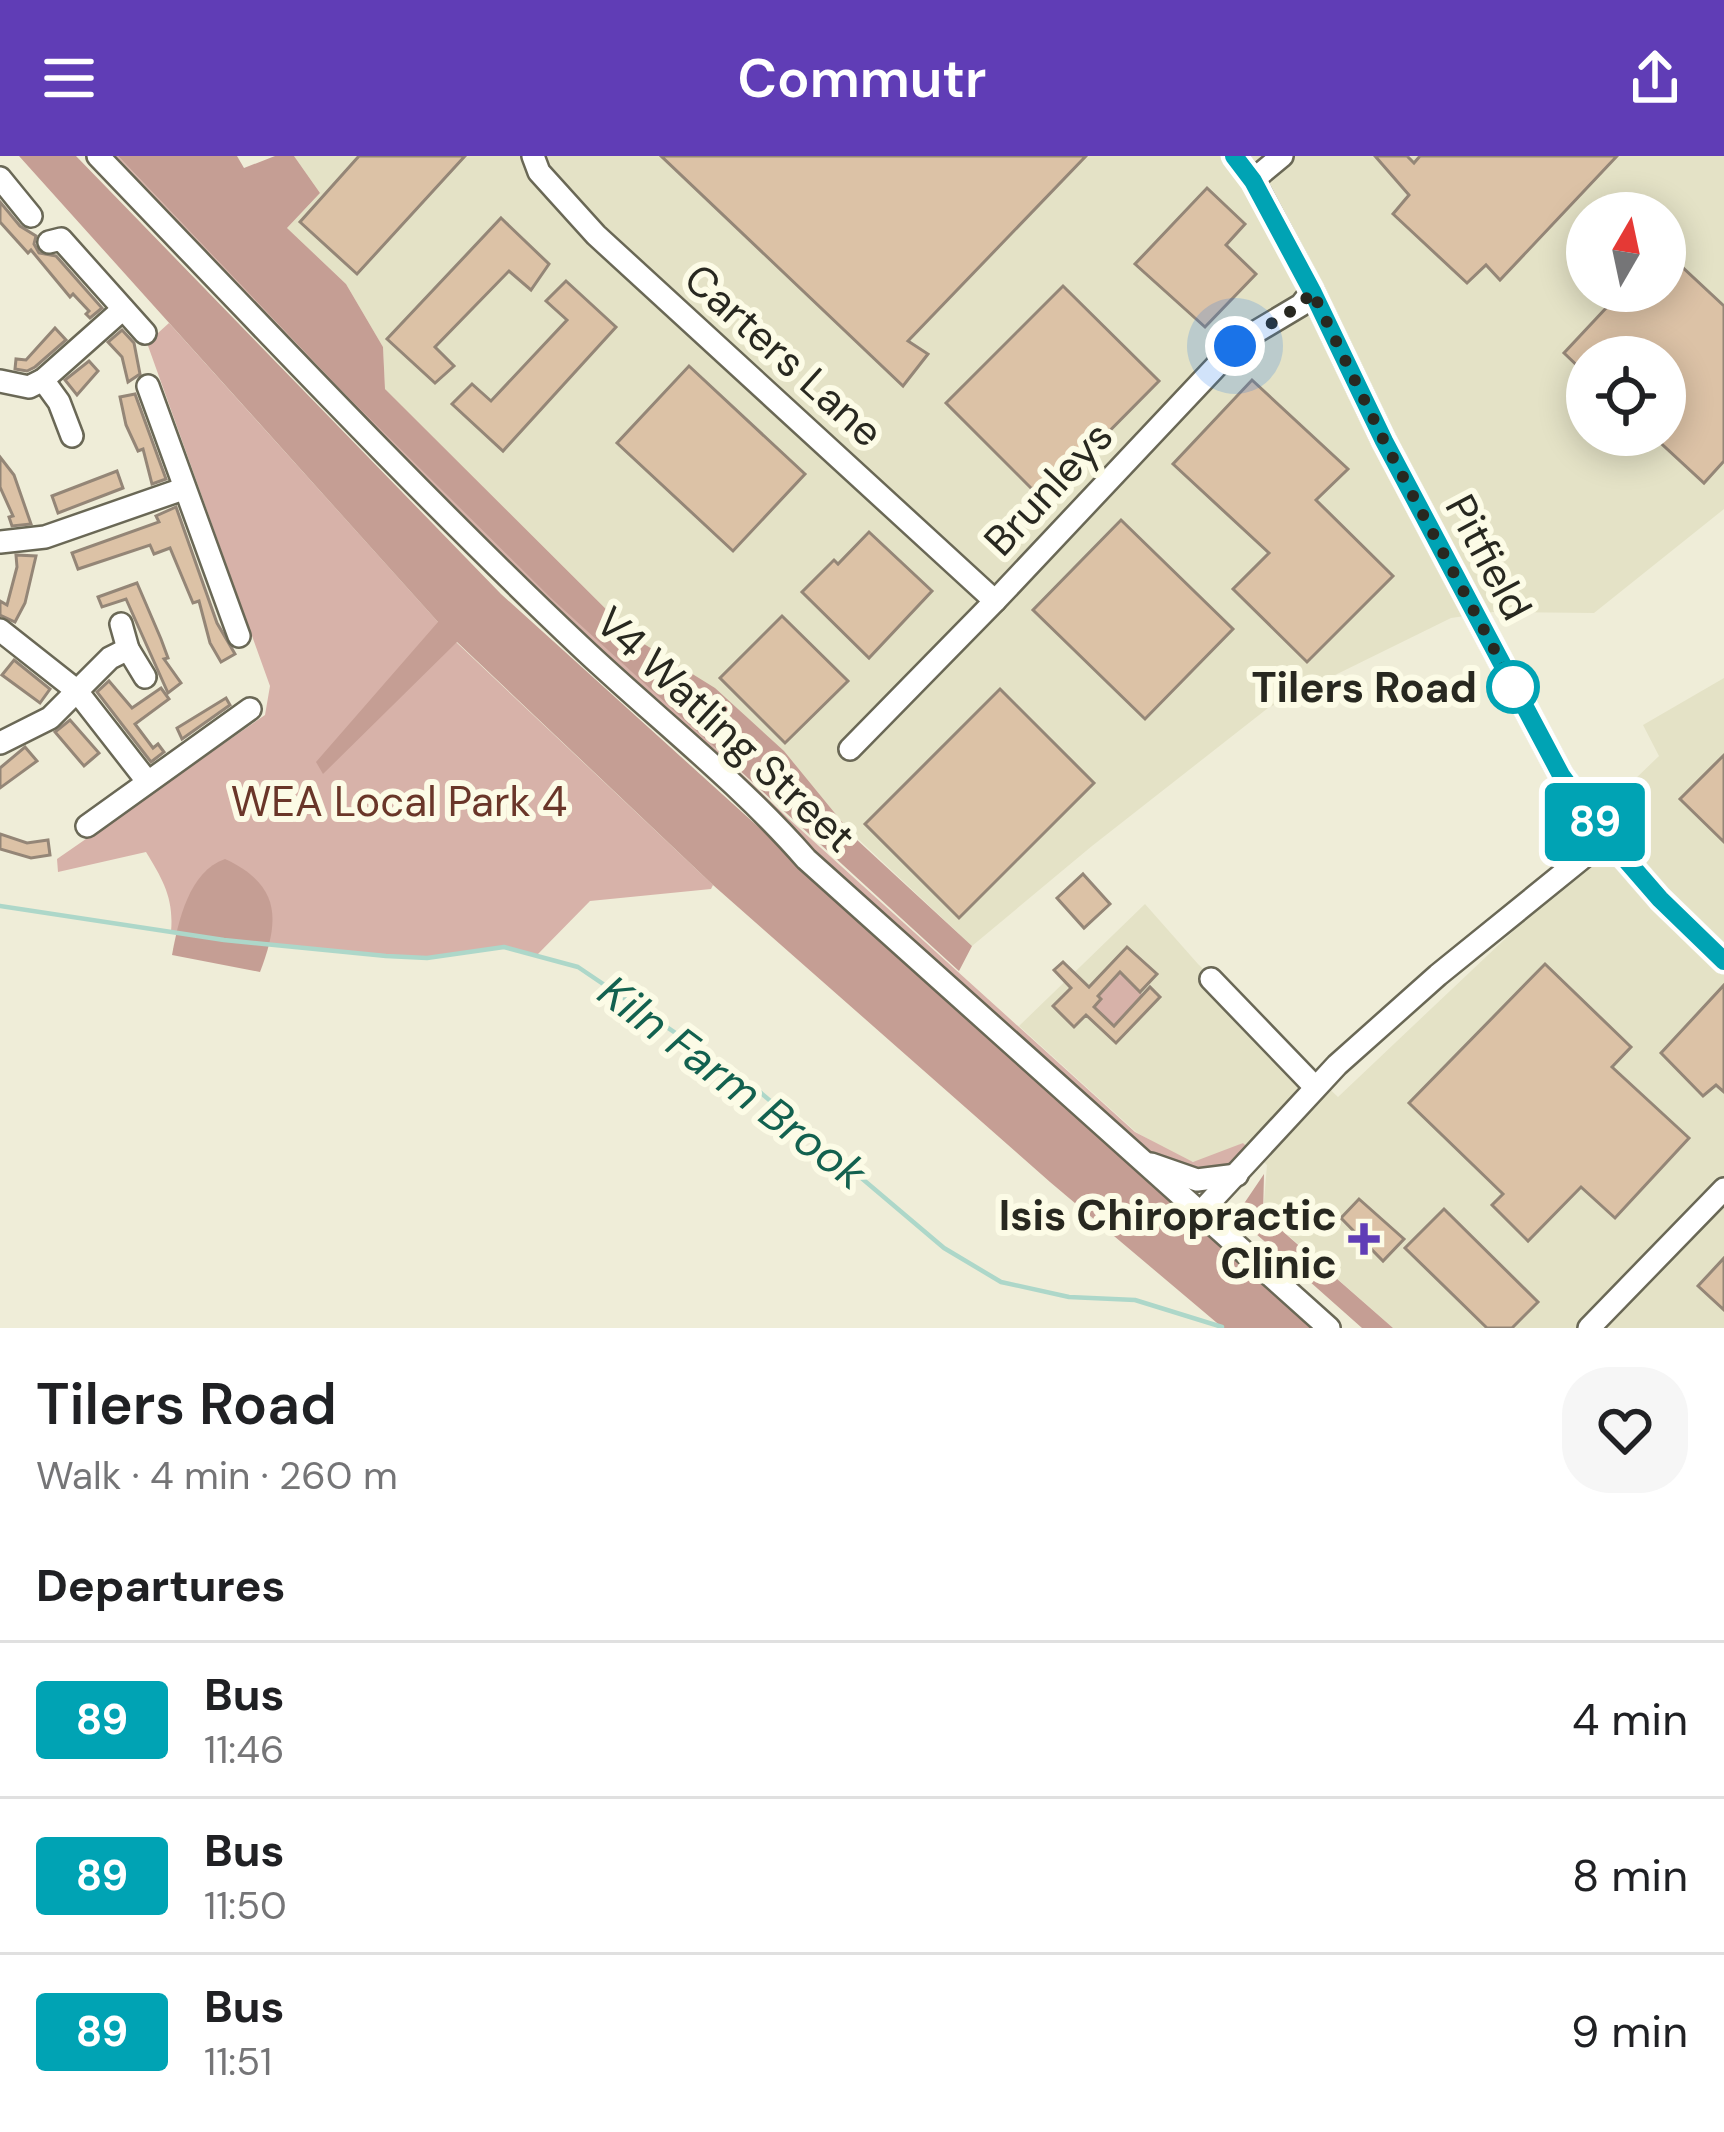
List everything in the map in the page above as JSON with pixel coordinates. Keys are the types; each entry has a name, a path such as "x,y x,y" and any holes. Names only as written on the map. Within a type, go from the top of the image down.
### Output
{"street":[{"name":"V4 Watling Street","path":"98,156 394,464 580,646 772,820 806,859 1329,1328"},
{"name":"Carters Lane","path":"533,156 538,172 596,236 995,601"},
{"name":"Pitfield","path":"1234,156 1253,181 1312,291 1384,441 1561,775 1660,899 1724,961"},
{"path":"1253,181 1282,156"},
{"path":"0,178 31,216"},
{"path":"49,242 61,239 145,333"},
{"name":"Brunleys","path":"850,749 1239,342 1301,305 1312,291"},
{"path":"0,382 29,387 43,380 123,309"},
{"path":"43,380 59,402 72,436"},
{"path":"148,386 239,636"},
{"path":"0,542 45,537 183,489"},
{"path":"121,624 128,649 146,677"},
{"path":"0,630 76,689 147,781"},
{"path":"0,743 50,718 110,658 128,649"},
{"path":"87,826 250,709"},
{"path":"1199,1214 1315,1087 1438,975 1607,838"},
{"path":"1211,979 1315,1087"},
{"path":"1139,1159 1197,1180 1237,1174"},
{"path":"1589,1328 1724,1189"}],"shaded area":[{"path":"19,156 76,156 501,594 1312,1328 1223,1328 713,885 457,642 323,774 316,762 438,622"},
{"path":"118,156 237,156 244,168 275,156 294,156 320,193 287,228 346,284 383,347 385,389 636,639 715,688 784,751 856,839 972,946 959,971 551,598 339,388"},
{"path":"294,156 1724,156 1724,509 1594,613 1493,612 1451,618 1268,708 972,946 636,639 385,389 383,347 346,284 287,228 320,193"},
{"path":"1724,678 1724,1328 1393,1328 1263,1213 1267,1165 1243,1143 1208,1159 1194,1162 1179,1157 1136,1132 1019,1026 1145,904 1198,964 1338,1097 1623,827 1606,807 1659,756 1643,725"},
{"path":"225,859 257,880 271,906 271,936 260,972 172,955 194,886 202,874"},
{"path":"1264,1174 1263,1214 1393,1328 1362,1328 1246,1225 1243,1205"}],"green space":[{"path":"98,156 118,156 339,388 789,819 1135,1132 1193,1162 1243,1143 1255,1154 1197,1180 1139,1159 580,646"},
{"name":"WEA Local Park 4","path":"169,323 456,642 713,885 711,889 590,901 536,956 504,947 427,958 171,932 166,890 146,852 58,872 57,859 265,715 270,686 147,343"},
{"path":"1120,972 1143,995 1114,1026 1094,1007"}],"building":[{"path":"359,156 465,156 357,274 300,222"},
{"path":"661,156 1086,156 908,341 928,354 903,386"},
{"path":"1375,156 1407,156 1414,163 1420,156 1617,156 1583,192 1566,192 1566,210 1500,280 1486,265 1467,283 1393,214 1409,195"},
{"path":"1207,188 1245,224 1226,245 1256,274 1205,327 1135,264"},
{"path":"0,202 20,226 36,236 39,253 56,256 102,308 90,318 86,314 89,311 0,222"},
{"path":"501,218 549,264 531,290 509,271 435,347 454,366 435,383 387,339"},
{"path":"1686,271 1724,306 1724,461 1704,483 1675,456 1686,456 1686,336 1580,336 1602,312 1686,312"},
{"path":"566,281 616,327 503,451 452,404 472,384 491,401 567,320 546,301"},
{"path":"1063,286 1159,381 1042,499 946,403"},
{"path":"55,328 66,340 35,367 15,369 16,359 26,360"},
{"path":"122,330 134,343 140,374 128,382 122,357 108,342"},
{"path":"89,361 98,371 77,395 65,380"},
{"path":"689,366 805,474 733,551 617,443"},
{"path":"1252,380 1348,469 1316,500 1393,576 1307,662 1233,589 1269,553 1173,464"},
{"path":"135,394 166,479 152,484 143,449 138,451 126,425 120,397"},
{"path":"0,457 14,475 31,524 12,526 9,517 13,516 0,487"},
{"path":"117,471 123,488 58,513 52,496"},
{"path":"176,507 217,623 235,654 221,662 210,643 199,601 193,603 170,548 154,554 150,545 78,569 72,553 159,522 156,516"},
{"path":"1121,520 1233,629 1145,719 1033,610"},
{"path":"869,532 932,591 869,658 802,592"},
{"path":"16,555 36,556 25,603 15,622 0,615 0,601 7,605"},
{"path":"137,583 168,658 164,659 181,683 168,693 126,599 102,607 98,597"},
{"path":"782,616 848,681 785,743 720,678"},
{"path":"14,660 50,689 40,703 2,675"},
{"path":"109,681 132,708 161,688 169,699 135,724 153,748 158,744 164,752 151,762 97,692"},
{"path":"1000,689 1094,783 959,918 865,824"},
{"path":"226,698 230,705 182,739 177,728"},
{"path":"70,720 99,753 84,766 55,732"},
{"path":"25,747 37,761 0,788 0,768"},
{"path":"1724,755 1724,842 1680,799"},
{"path":"0,834 27,843 48,840 50,855 31,858 0,849"},
{"path":"1083,874 1110,904 1084,928 1057,898"},
{"path":"1127,947 1157,974 1140,992 1120,972 1094,1007 1114,1026 1150,987 1160,997 1116,1043 1086,1015 1074,1027 1053,1006 1071,988 1054,970 1063,962 1089,987"},
{"path":"1545,964 1631,1047 1612,1067 1689,1138 1615,1218 1581,1187 1528,1241 1492,1205 1503,1194 1409,1103"},
{"path":"1724,985 1724,1092 1716,1085 1703,1096 1661,1053"},
{"path":"1359,1199 1404,1239 1383,1261 1341,1218"},
{"path":"1444,1209 1538,1302 1512,1328 1487,1328 1405,1248"},
{"path":"1724,1258 1724,1310 1698,1286"}],"waterway":[{"name":"Kiln Farm Brook","path":"0,906 224,940 386,956 427,958 504,947 578,967 748,1082 944,1248 1001,1282 1069,1297 1135,1300 1222,1327"}],"bus line":[{"name":"89","path":"1234,156 1253,181 1312,291 1384,441 1561,775 1660,899 1724,961"}],"place":[{"name":"Tilers Road","path":"1513,687"},
{"name":"Isis Chiropractic Clinic","path":"1364,1239"}],"route":[{"path":"1235,346 1301,305 1312,291 1384,441 1521,700 1513,687"}]}
